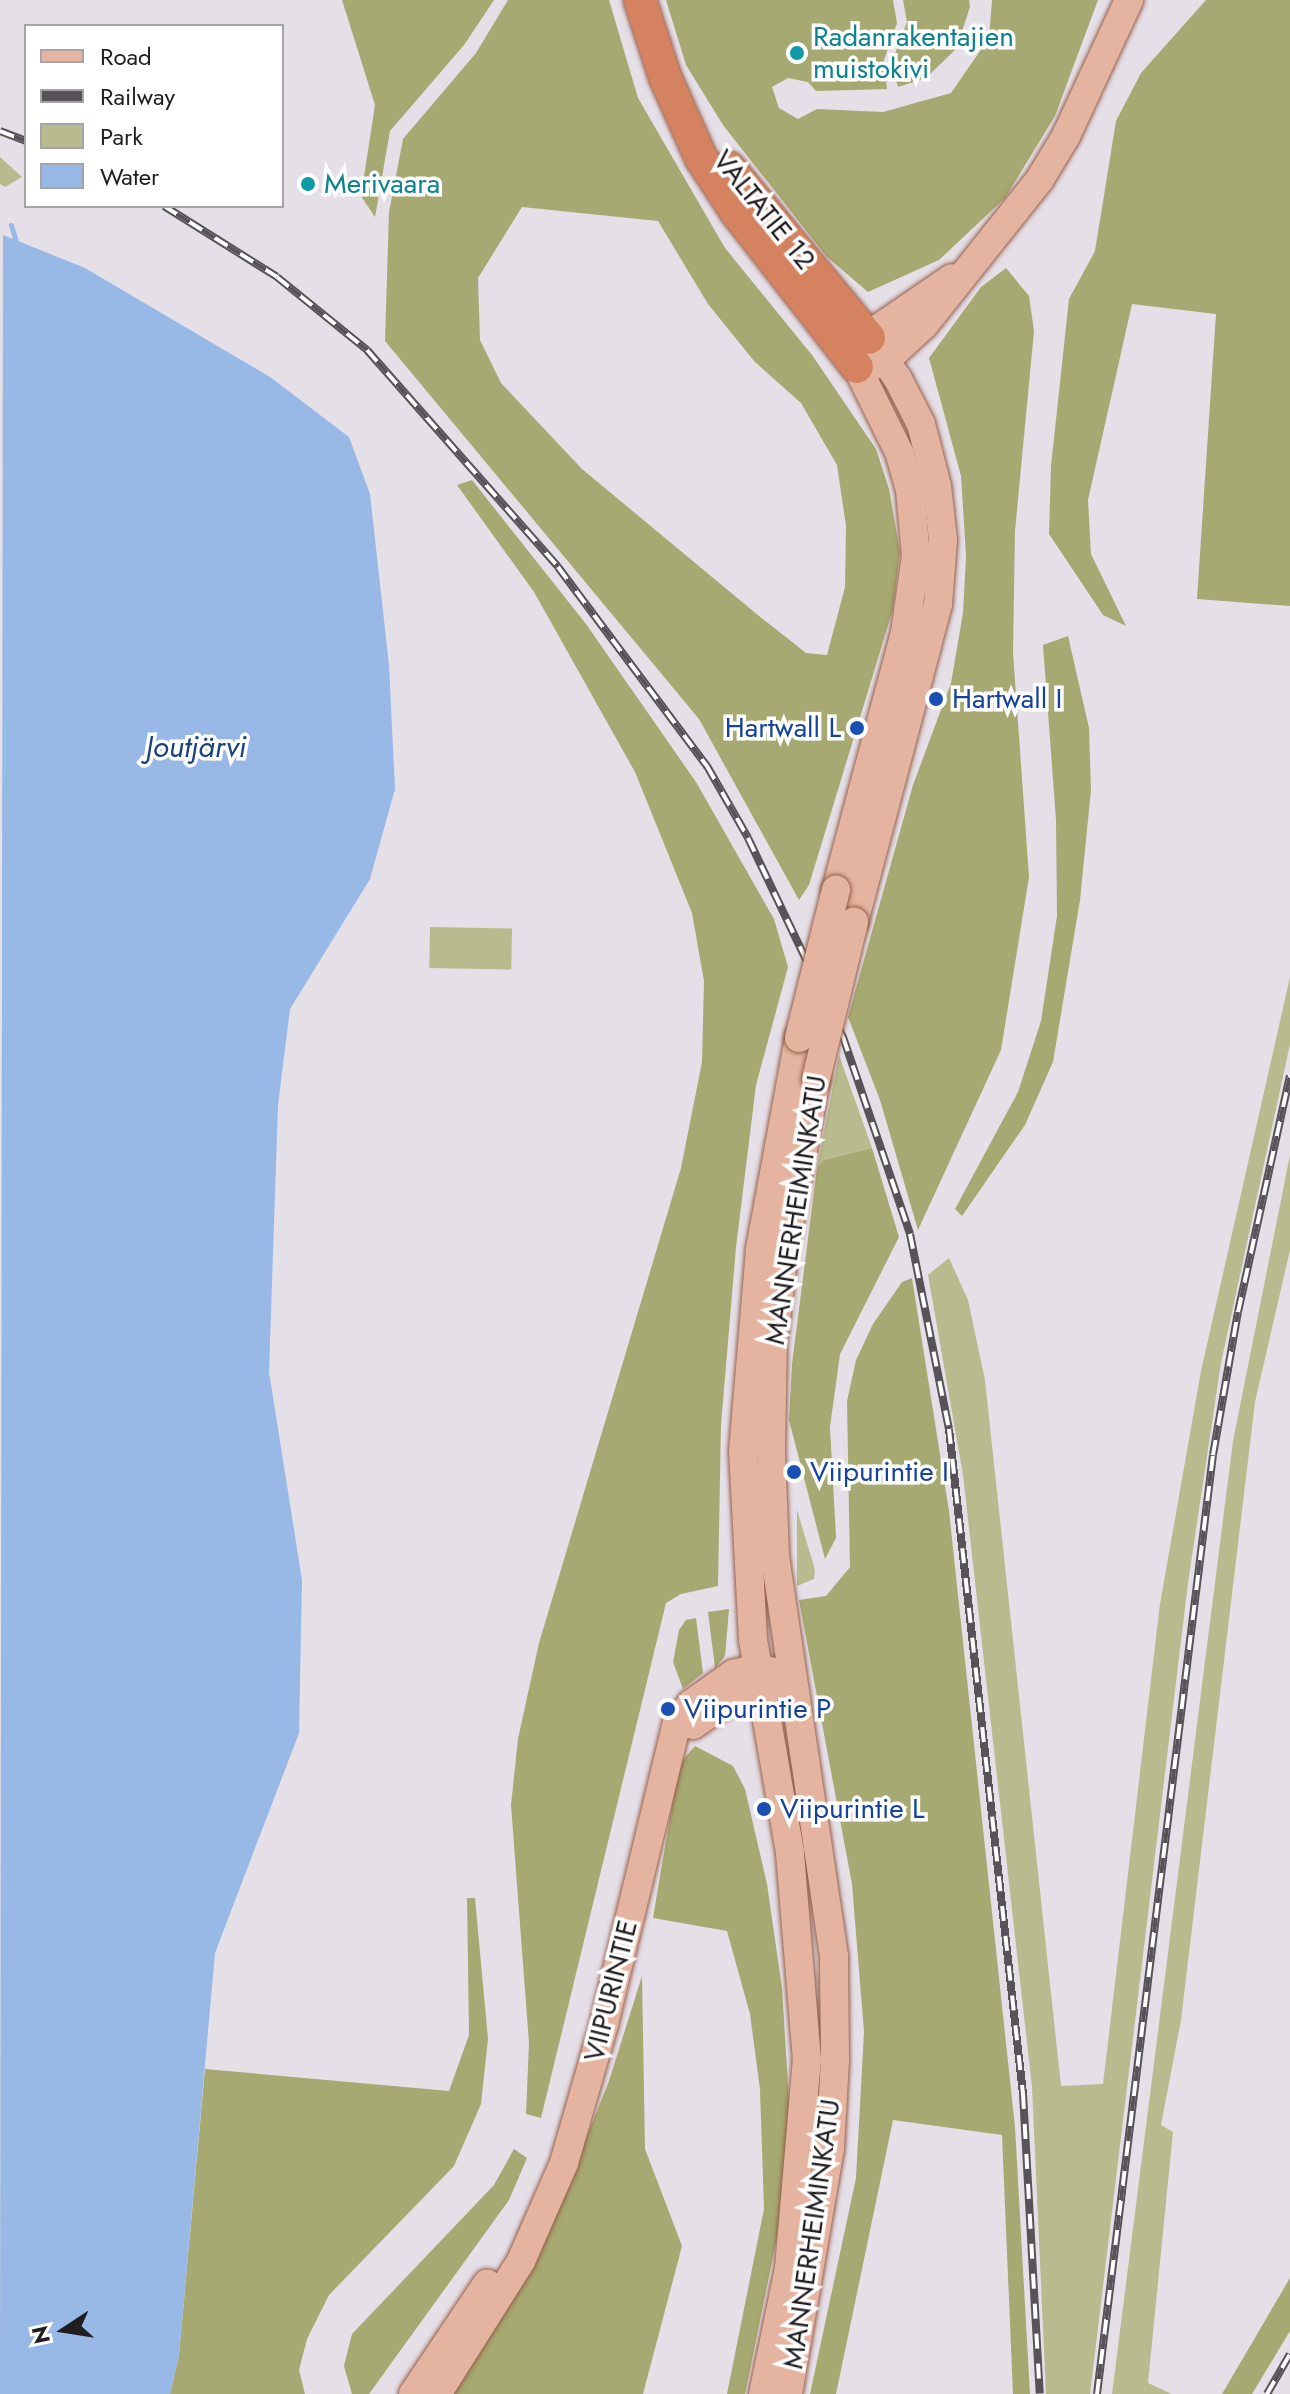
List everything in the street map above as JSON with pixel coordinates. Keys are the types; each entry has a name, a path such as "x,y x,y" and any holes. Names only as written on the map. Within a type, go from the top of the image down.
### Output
{"highway":[{"name":"VALTATIE 12","path":"640,0 665,77 708,169 821,320 870,355"},
{"name":"VALTATIE 12","path":"665,77 737,180 870,355"}],"main road":[{"path":"870,355 972,264 1009,222 1066,136 1129,0"},
{"name":"MANNERHEIMINKATU","path":"763,2394 789,2268 807,2060 790,1852 760,1681 745,1565 743,1480 749,1341 778,1138 799,1038 905,633 916,556 910,490 870,355"},
{"name":"MANNERHEIMINKATU","path":"788,2394 830,2149 835,2060 834,1956 775,1555 773,1342 816,1079 854,922 926,655 942,569 941,512 930,455 909,399 870,355"},
{"name":"VIIPURINTIE","path":"437,2394 521,2261 564,2163 604,2024 664,1767 691,1726 760,1681 792,1676"},
{"name":"VIIPURINTIE","path":"413,2394 461,2316 544,2211"}],"green space":[{"path":"342,0 494,0 464,45 390,131 375,217 361,196 375,105"},
{"path":"508,0 609,0 638,98 725,248 812,355 876,449 889,489 900,552 893,609 809,885 799,900 699,719 385,341 389,212 403,139 476,53","holes":["522,207 658,221 708,304 754,361 801,403 837,465 846,526 845,587 827,655 806,653 582,469 501,383 480,340 478,278"]},
{"path":"666,0 893,0 897,23 884,60 887,89 816,91 808,82 788,78 772,87 779,108 798,119 817,109 883,112 951,93 989,38 992,0 1098,0 1055,116 1005,198 939,260 868,292 826,256 723,125 686,65"},
{"path":"903,0 969,0 970,7 956,49 926,78 898,87 891,64 907,22"},
{"path":"1206,0 1290,0 1290,606 1197,599 1216,314 1132,304 1088,500 1091,554 1126,626 1103,615 1049,534 1051,466 1069,299 1095,251 1116,121 1141,73"},
{"path":"0,157 22,177 5,187 0,184"},
{"path":"1006,268 1029,296 1034,331 1015,531 1013,652 1029,877 1001,1050 918,1230 880,1100 848,1017 913,785 951,683 963,613 966,556 961,476 929,358 981,287"},
{"path":"472,480 586,624 696,782 774,919 788,967 756,1085 736,1247 721,1425 718,1586 681,1594 666,1603 541,2118 526,2114 529,2043 511,1805 518,1739 539,1643 681,1168 702,1062 704,981 692,913 635,772 534,592 457,485"},
{"path":"1068,636 1089,728 1091,790 1080,900 1053,1062 1025,1125 962,1216 955,1209 1018,1092 1041,1021 1057,916 1056,820 1043,645"},
{"path":"430,927 512,928 511,969 429,968"},
{"path":"1290,977 1290,1044 1221,1363 1188,1583 1090,2394 1046,2394 1032,2087 963,1475 928,1275 949,1258 968,1300 985,1380 1061,2086 1103,2084 1160,1604 1201,1371"},
{"path":"839,1055 872,1148 823,1160 817,1168"},
{"path":"872,1148 899,1237 840,1354 830,1427 836,1538 825,1559 789,1420 792,1364 817,1168 823,1160"},
{"path":"1290,1155 1290,1250 1255,1402 1181,2020 1161,2125 1173,2132 1148,2383 1172,2394 1112,2394 1233,1441"},
{"path":"912,1278 949,1511 1015,2127 1030,2394 1013,2394 1002,2135 893,2120 836,2394 810,2394 856,2178 864,2032 852,1884 799,1600 826,1596 850,1567 847,1401 856,1360 873,1324 902,1282"},
{"path":"797,1510 815,1570 814,1579 797,1586"},
{"path":"729,1609 725,1656 715,1668 708,1612"},
{"path":"696,1618 703,1673 683,1689 673,1662 679,1630 686,1620"},
{"path":"695,1746 733,1766 745,1789 767,1884 782,1988 789,2101 782,2213 745,2394 727,2394 764,2209 760,2089 750,2014 727,1931 653,1918 679,1764"},
{"path":"467,1898 475,1898 488,2039 481,2104 454,2166 329,2295 307,2339 299,2370 305,2394 170,2394 179,2355 205,2069 449,2091 469,2035"},
{"path":"642,1976 645,2149 682,2246 643,2394 453,2394 551,2225 609,2081"},
{"path":"514,2149 527,2158 509,2200 369,2394 352,2394 344,2366 352,2334 494,2185"},
{"path":"1290,2278 1290,2331 1252,2394 1222,2394"}],"water":[{"name":"Joutjärvi","path":"3,235 85,268 270,377 349,437 370,494 389,665 395,789 370,879 290,1009 278,1105 269,1372 302,1580 299,1733 215,1953 179,2355 170,2394 0,2394"}],"waterway":[{"path":"11,225 16,241"}],"railway":[{"path":"0,131 24,140"},
{"path":"167,208 277,277 367,350 558,567 707,766 748,838 843,1037 910,1234 949,1429 1023,2094 1040,2394"},
{"path":"1097,2394 1213,1455 1238,1312 1290,1076"},
{"path":"1267,2394 1290,2354"}],"place":[{"name":"Radanrakentajien muistokivi","path":"797,53"},
{"name":"Merivaara","path":"308,184"},
{"name":"Hartwall I","path":"936,699"},
{"name":"Hartwall L","path":"857,728"},
{"name":"Viipurintie I","path":"794,1472"},
{"name":"Viipurintie P","path":"668,1709"},
{"name":"Viipurintie L","path":"764,1809"}]}
